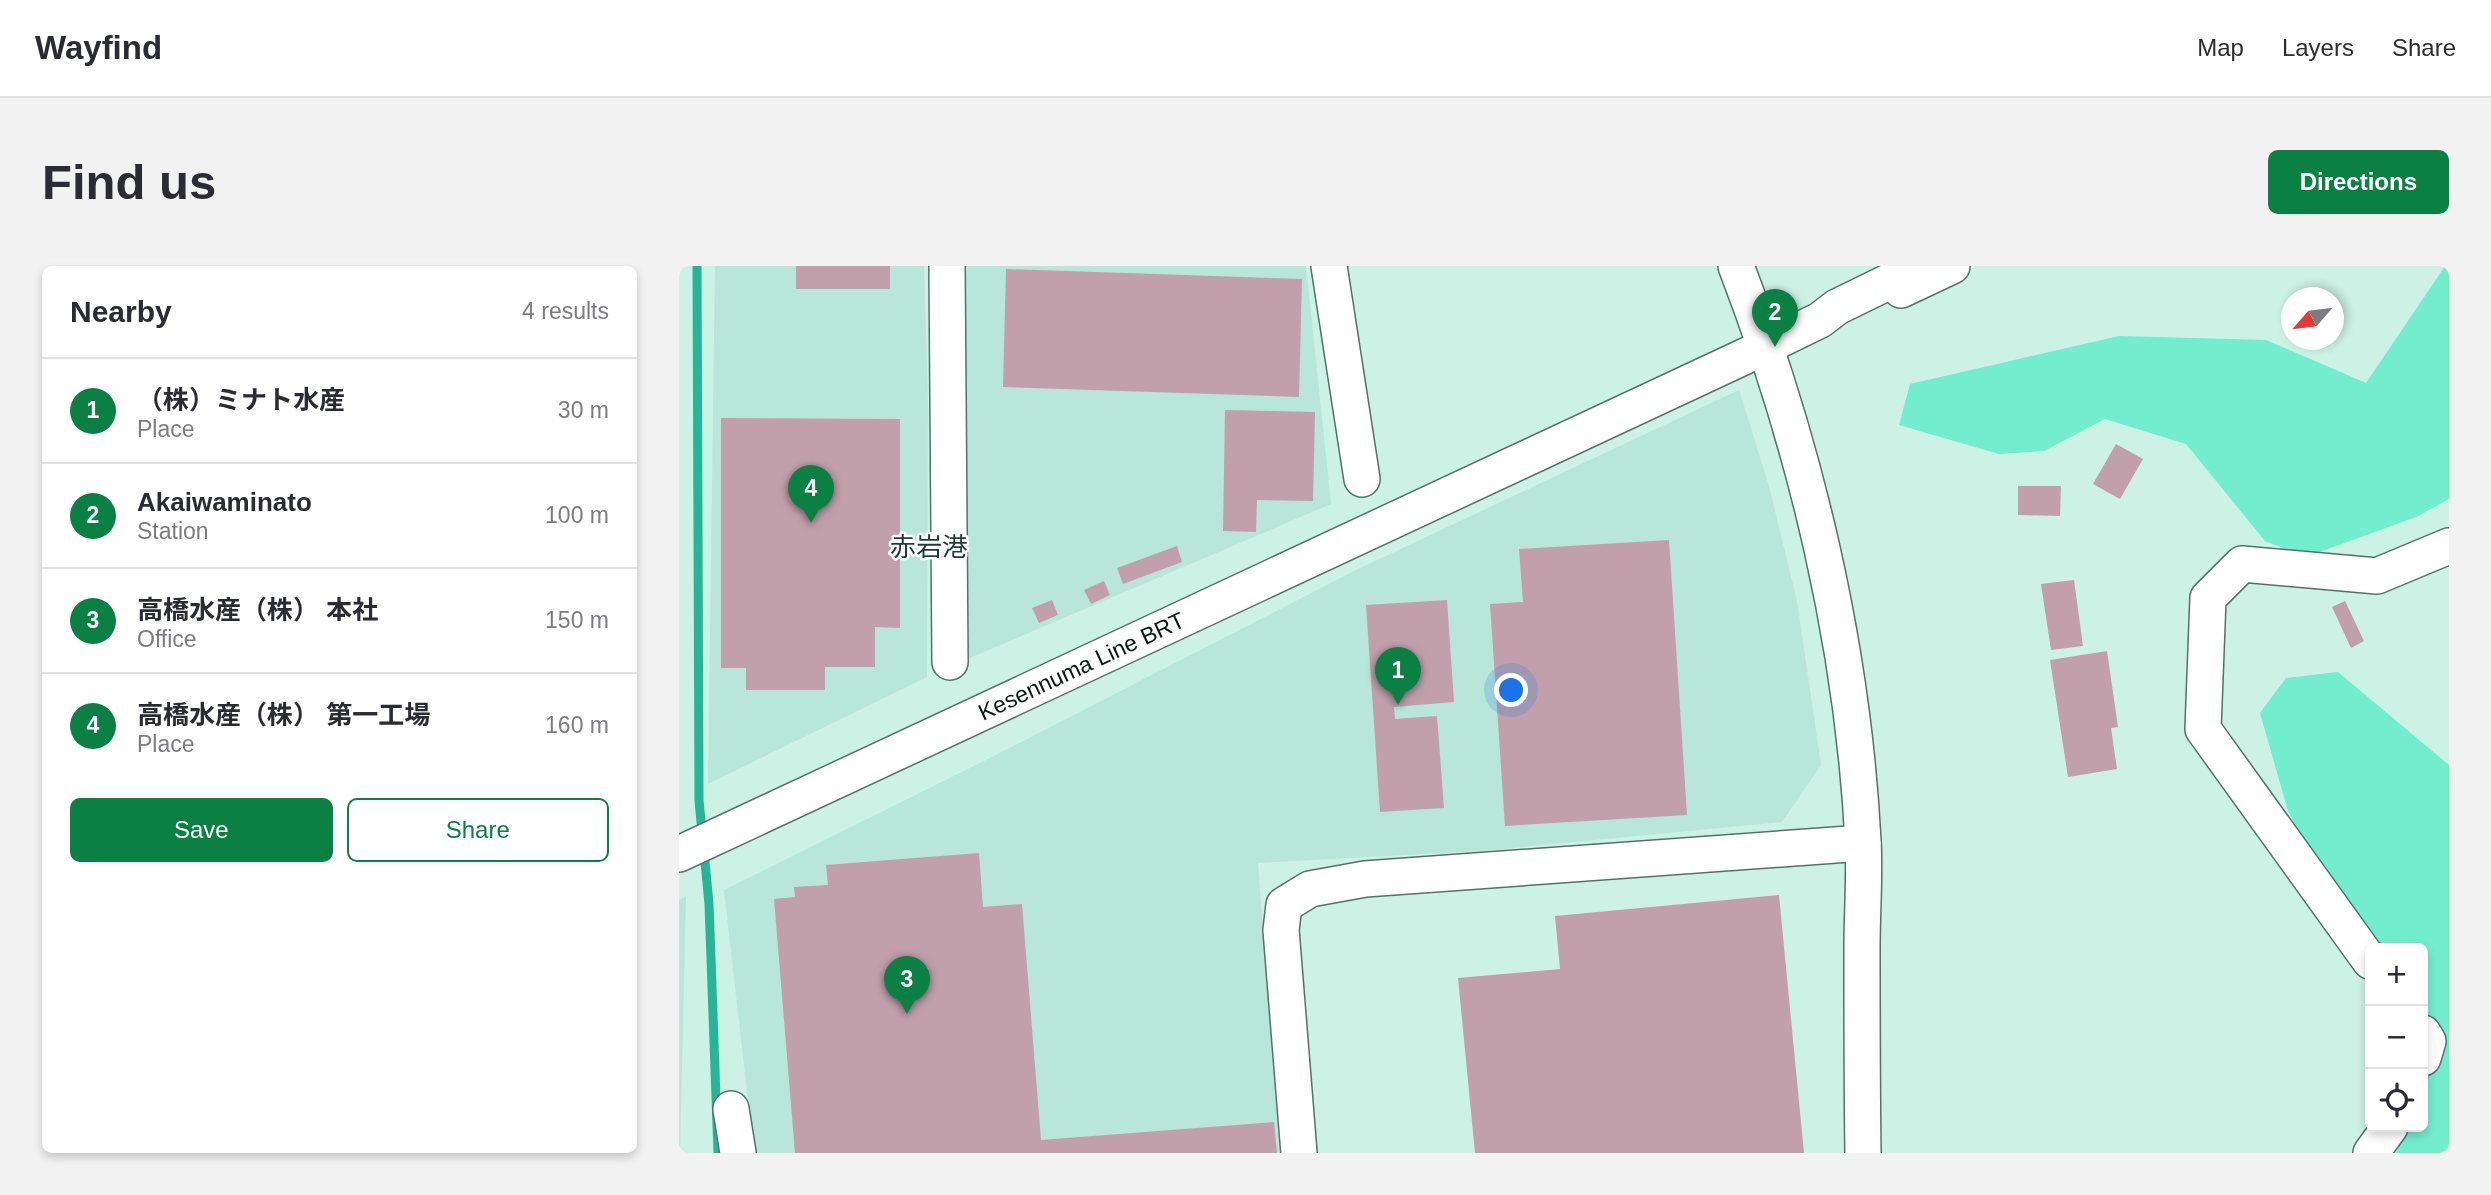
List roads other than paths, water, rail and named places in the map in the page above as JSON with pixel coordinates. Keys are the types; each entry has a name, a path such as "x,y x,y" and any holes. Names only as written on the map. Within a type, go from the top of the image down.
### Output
{"street":[{"path":"947,266 950,662"},
{"path":"1329,266 1362,480"},
{"path":"1736,266 1767,346 1827,578 1845,678 1863,843 1863,1153"},
{"name":"Kesennuma Line BRT","path":"679,853 1484,479 1522,475 1631,422 1653,400 1820,320 1837,307 1921,266"},
{"name":"Kesennuma Line BRT","path":"1820,320 1844,317 1952,266"},
{"path":"2365,954 2203,729 2209,598 2242,564 2377,576 2449,546"},
{"path":"1299,1153 1281,930 1284,905 1310,889 1365,879 1863,843"},
{"path":"731,1108 738,1153"},
{"path":"2371,1153 2386,1132"}],"waterway":[{"path":"697,266 699,800 702,833"},
{"path":"704,851 709,904 718,1153"}],"place":[{"name":"Akaiwaminato","path":"1775,347"},
{"name":"高橋水産（株） 第一工場","path":"811,523"},
{"name":"（株）ミナト水産","path":"1398,705"},
{"name":"高橋水産（株） 本社","path":"907,1014"}],"district":[{"name":"赤岩港","path":"929,547"}]}
